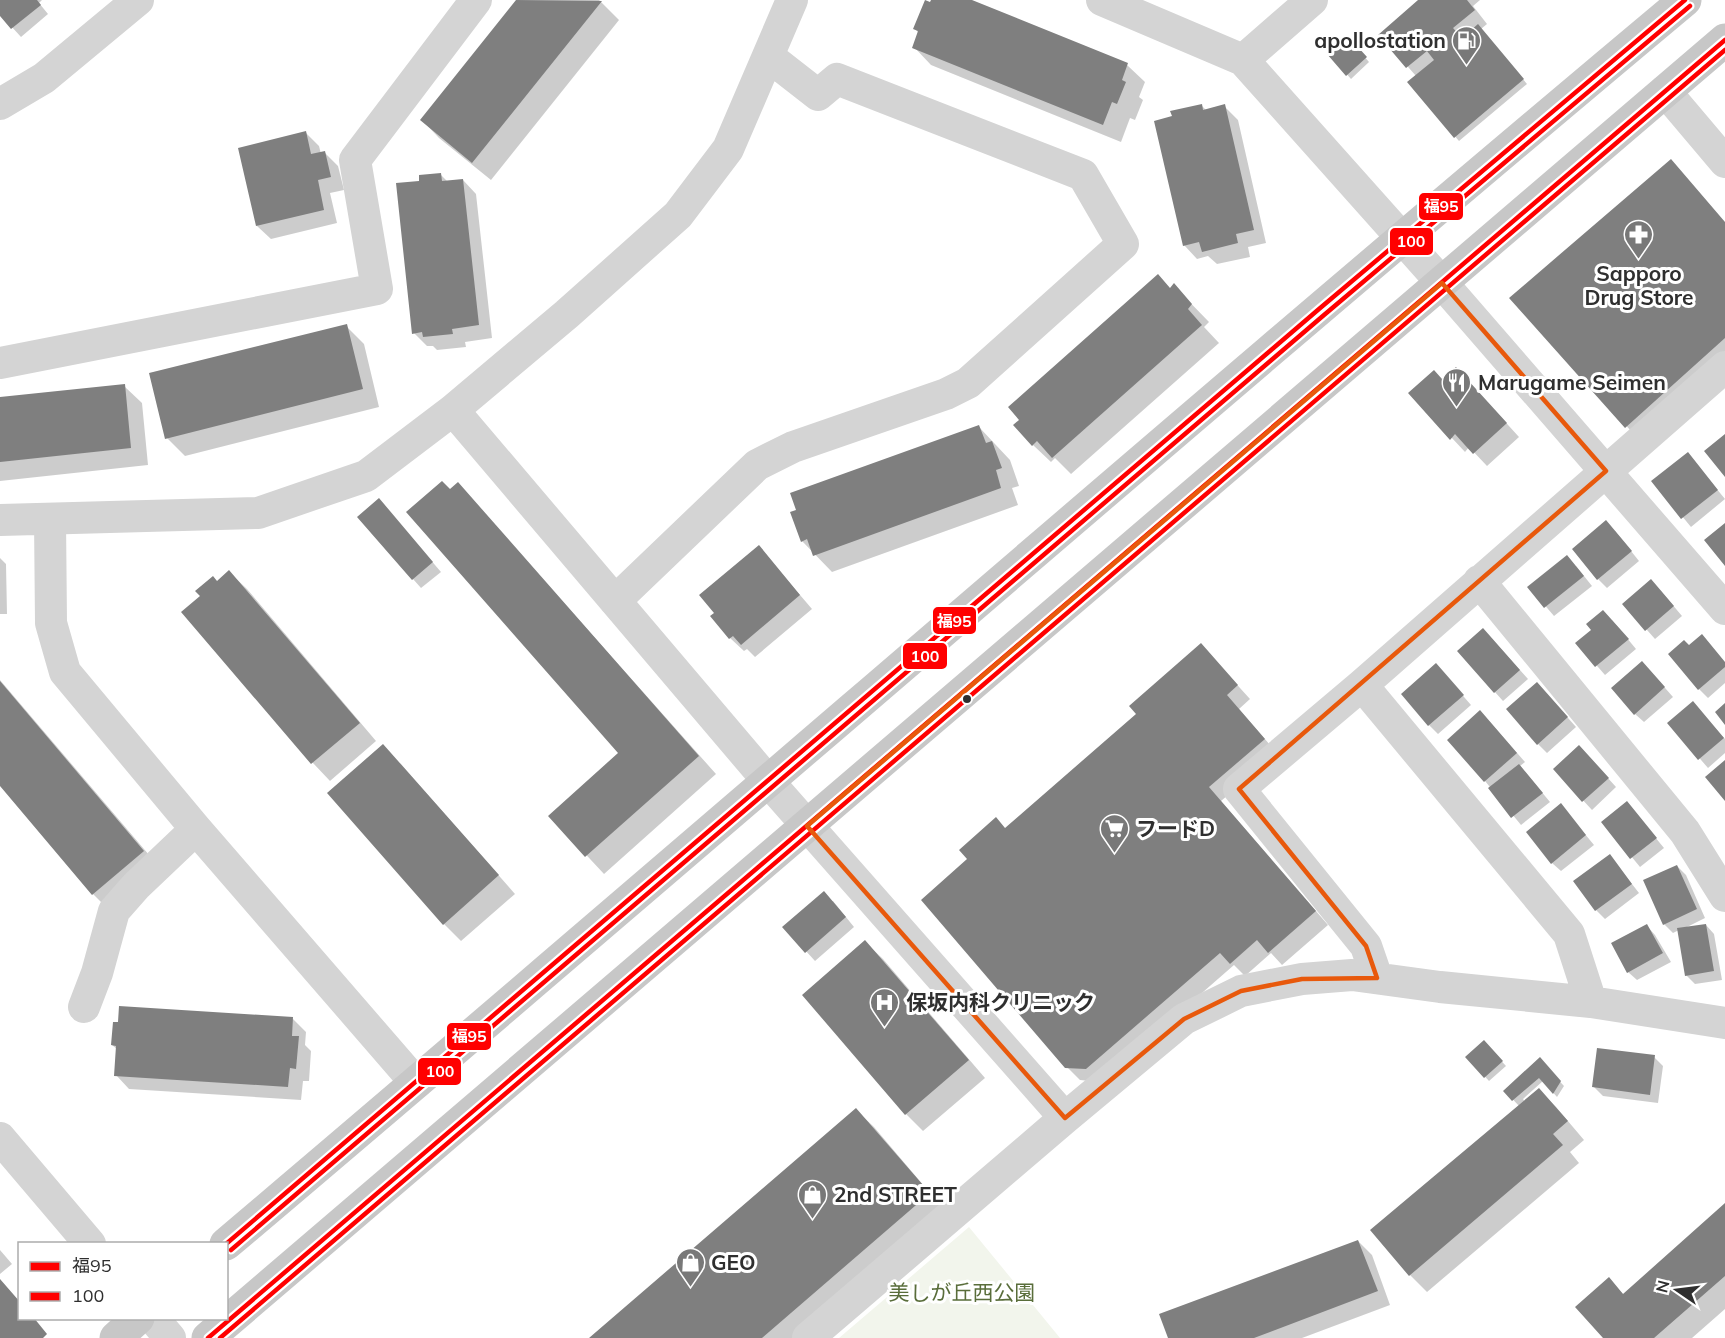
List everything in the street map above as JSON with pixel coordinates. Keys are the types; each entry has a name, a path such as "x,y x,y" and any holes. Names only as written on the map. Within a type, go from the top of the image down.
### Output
{"main road":[{"path":"228,1242 1401,238 1685,0"},
{"path":"208,1338 1725,40"},
{"path":"116,1338 136,1320"}],"street":[{"path":"0,104 44,78 138,0"},
{"path":"0,363 377,289 356,160 476,0"},
{"path":"0,520 258,513 366,476 453,410 567,314 678,215 728,148 792,0"},
{"path":"1102,0 1243,60 1442,283 1725,609"},
{"path":"1243,60 1312,0"},
{"path":"615,601 757,465 793,447 946,394 969,383 1123,244 1083,175 837,79 818,95 768,57"},
{"path":"1665,91 1724,159"},
{"path":"1377,978 1366,946 1239,789 1362,685 1725,367"},
{"path":"453,410 768,781 1065,1118"},
{"path":"50,519 51,623 65,672 196,829 416,1083"},
{"path":"1479,581 1684,832 1725,896"},
{"path":"1362,685 1569,934 1591,1002"},
{"path":"84,1007 97,973 114,911 136,886 196,829"},
{"path":"808,1338 1184,1019 1241,991 1302,979 1352,975 1440,987 1591,1002 1725,1023"},
{"path":"0,1138 88,1242"},
{"path":"155,1320 170,1338"}],"highlighted area":[{"path":"1442,283 1606,471 1239,789 1366,946 1377,978 1302,979 1241,991 1184,1019 1065,1118 807,826"}],"green space":[{"name":"美しが丘西公園","path":"969,1227 1060,1338 839,1338"}],"building":[{"path":"0,0 37,0 41,5 11,29 0,16"},
{"path":"516,0 602,1 472,163 420,120"},
{"path":"925,0 930,2 931,0 972,0 1128,63 1122,80 1126,82 1117,104 1112,102 1103,125 912,48 918,31 913,29"},
{"path":"1418,0 1467,0 1475,10 1453,28 1462,38 1478,24 1524,79 1454,138 1407,82 1434,60 1427,51 1406,68 1378,35"},
{"path":"1348,36 1367,57 1346,76 1327,54"},
{"path":"1202,104 1203,110 1225,104 1254,230 1236,234 1238,243 1202,252 1199,242 1183,246 1154,121 1172,116 1170,111"},
{"path":"306,131 311,154 325,151 331,177 318,180 324,210 256,226 238,148"},
{"name":"Sapporo Drug Store","path":"1671,159 1725,222 1725,338 1625,428 1509,298"},
{"path":"441,173 442,181 463,179 479,325 452,329 453,334 423,337 422,332 412,334 396,183 419,181 419,175"},
{"path":"1158,274 1170,288 1174,283 1192,304 1188,309 1202,325 1052,458 1037,441 1032,446 1013,425 1019,420 1008,407"},
{"path":"347,324 363,389 165,439 149,373"},
{"name":"Marugame Seimen","path":"1456,367 1507,423 1473,454 1455,434 1450,440 1408,393 1434,370 1442,379"},
{"path":"125,384 131,448 0,462 0,397"},
{"path":"979,425 986,443 992,441 1002,468 996,470 1001,488 813,556 807,539 801,542 790,512 796,510 790,493"},
{"path":"1725,434 1725,477 1704,451"},
{"path":"1688,452 1718,490 1681,519 1651,481"},
{"path":"442,481 450,489 458,482 699,756 585,857 548,816 618,753 406,512"},
{"path":"379,498 433,562 412,580 357,517"},
{"path":"1606,520 1632,551 1597,580 1572,549"},
{"path":"1725,523 1725,566 1704,540"},
{"path":"759,545 800,595 741,645 733,636 729,639 710,616 714,613 699,595"},
{"path":"1567,555 1584,576 1544,608 1527,587"},
{"path":"229,570 360,723 311,764 181,612 200,596 195,591 213,576 217,581"},
{"path":"1651,579 1674,606 1645,631 1622,604"},
{"path":"1603,610 1629,639 1595,667 1575,643 1591,630 1586,624"},
{"path":"1483,628 1520,670 1494,693 1457,651"},
{"path":"1702,634 1725,662 1725,667 1698,690 1668,654 1684,640 1689,645"},
{"name":"フードD","path":"1201,643 1238,685 1227,695 1265,739 1209,787 1316,911 1268,953 1257,940 1230,964 1220,953 1086,1069 1065,1068 921,900 967,859 959,850 996,817 1005,828 1136,714 1129,706"},
{"path":"1642,661 1665,687 1634,715 1611,688"},
{"path":"1436,663 1464,695 1428,726 1401,694"},
{"path":"0,681 144,851 92,895 0,786"},
{"path":"1537,682 1568,717 1537,745 1506,709"},
{"path":"1693,701 1724,738 1698,760 1667,723"},
{"path":"1725,703 1725,725 1715,712"},
{"path":"1480,710 1517,753 1484,782 1447,740"},
{"path":"383,744 499,875 443,925 327,793"},
{"path":"1579,745 1609,778 1582,802 1553,769"},
{"path":"1725,760 1725,801 1705,777"},
{"path":"1519,764 1543,793 1511,818 1488,788"},
{"path":"1627,801 1657,838 1630,859 1601,822"},
{"path":"1561,803 1586,835 1551,864 1526,832"},
{"path":"1610,854 1632,884 1595,911 1573,881"},
{"path":"1677,865 1697,909 1663,925 1643,880"},
{"path":"824,891 846,917 805,953 782,927"},
{"path":"1647,924 1663,953 1627,973 1611,943"},
{"path":"1706,924 1714,971 1685,976 1677,928"},
{"name":"保坂内科クリニック","path":"865,940 969,1060 905,1115 802,995"},
{"path":"119,1006 293,1017 292,1036 299,1036 296,1069 290,1068 288,1087 114,1076 116,1046 111,1045 113,1022 118,1022"},
{"path":"1484,1040 1503,1061 1484,1078 1465,1057"},
{"path":"1597,1048 1655,1055 1650,1095 1592,1087"},
{"path":"1540,1057 1561,1081 1553,1094 1539,1078 1512,1101 1503,1091"},
{"path":"1539,1088 1568,1121 1553,1134 1563,1145 1409,1276 1370,1230"},
{"name":"2nd STREET","path":"856,1108 930,1193 762,1338 589,1338"},
{"path":"1725,1203 1725,1276 1654,1338 1603,1338 1575,1307 1609,1277 1623,1294"},
{"path":"1358,1240 1378,1291 1254,1338 1168,1338 1159,1314"},
{"path":"0,1279 18,1300 18,1320 36,1320 47,1334 43,1338 0,1338"}],"transit line":[{"name":"福95","path":"228,1242 1319,309 1685,0"},
{"name":"100","path":"231,1250 1324,315 1690,6"},
{"name":"福95","path":"208,1338 1725,40"},
{"name":"100","path":"220,1338 1725,50"}],"place":[{"name":"apollostation","path":"1467,66"},
{"name":"Sapporo Drug Store","path":"1639,260"},
{"name":"Marugame Seimen","path":"1457,408"},
{"name":"フードD","path":"1115,854"},
{"name":"保坂内科クリニック","path":"885,1028"},
{"name":"2nd STREET","path":"813,1220"},
{"name":"GEO","path":"690,1288"}]}
